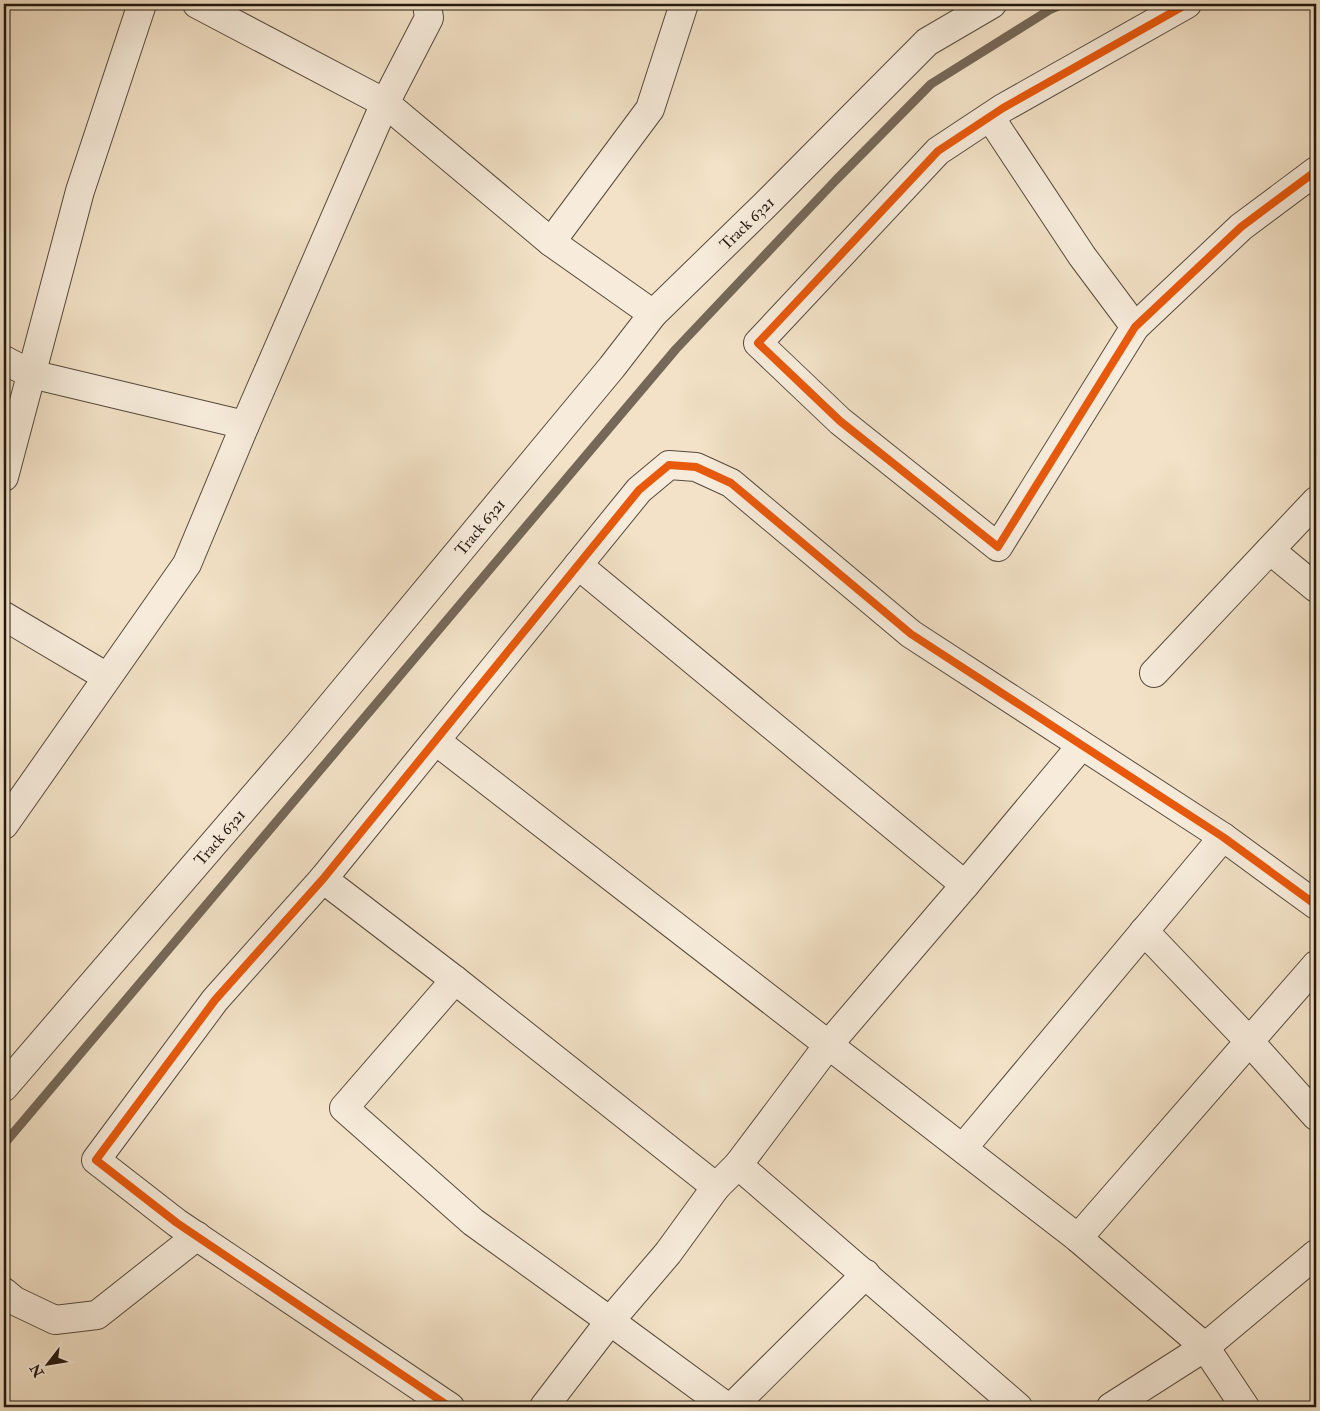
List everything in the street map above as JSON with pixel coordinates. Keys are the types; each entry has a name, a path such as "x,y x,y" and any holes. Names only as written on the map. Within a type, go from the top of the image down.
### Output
{"street":[{"path":"4,477 80,191 142,4"},
{"path":"197,4 385,103 551,242 653,314"},
{"path":"4,825 187,564 244,425 385,103 429,18 427,4"},
{"path":"551,242 650,109 684,4"},
{"name":"Track 6321","path":"4,1086 301,742 612,367 653,314 765,205 927,42 992,4"},
{"path":"1187,4 990,117 938,151 758,343 840,421 998,547 1135,327 1241,228 1316,171"},
{"path":"990,117 1082,256 1135,327"},
{"path":"4,360 31,374 244,425"},
{"path":"450,1407 177,1223 96,1160 215,1000 323,879 639,490 670,465 696,467 731,484 911,634 1222,837 1316,905"},
{"path":"1154,673 1316,501"},
{"path":"1270,550 1316,588"},
{"path":"578,566 965,885"},
{"path":"4,616 107,677"},
{"path":"436,741 1078,1238 1205,1346 1245,1407"},
{"path":"544,1407 610,1321 668,1253 716,1187 738,1165 828,1044 965,885 1081,746"},
{"path":"962,1148 1222,837"},
{"path":"323,879 455,980 716,1187"},
{"path":"1144,931 1250,1042 1316,1116"},
{"path":"1078,1238 1316,966"},
{"path":"455,980 344,1108 473,1222 727,1407"},
{"path":"738,1165 1018,1407"},
{"path":"4,1292 15,1301 55,1320 97,1315 197,1236"},
{"path":"1111,1407 1205,1346 1316,1254"},
{"path":"732,1407 866,1274"}],"waterway":[{"path":"4,1144 676,349 836,180 931,84 1051,9 1063,4"}],"cycle path":[{"path":"1187,4 1003,108 938,151 758,343 840,421 998,547 1135,327 1241,227 1316,171"},
{"path":"450,1407 177,1223 96,1160 215,1000 323,879 639,490 669,465 696,467 731,483 911,634 1223,837 1316,905"}]}
